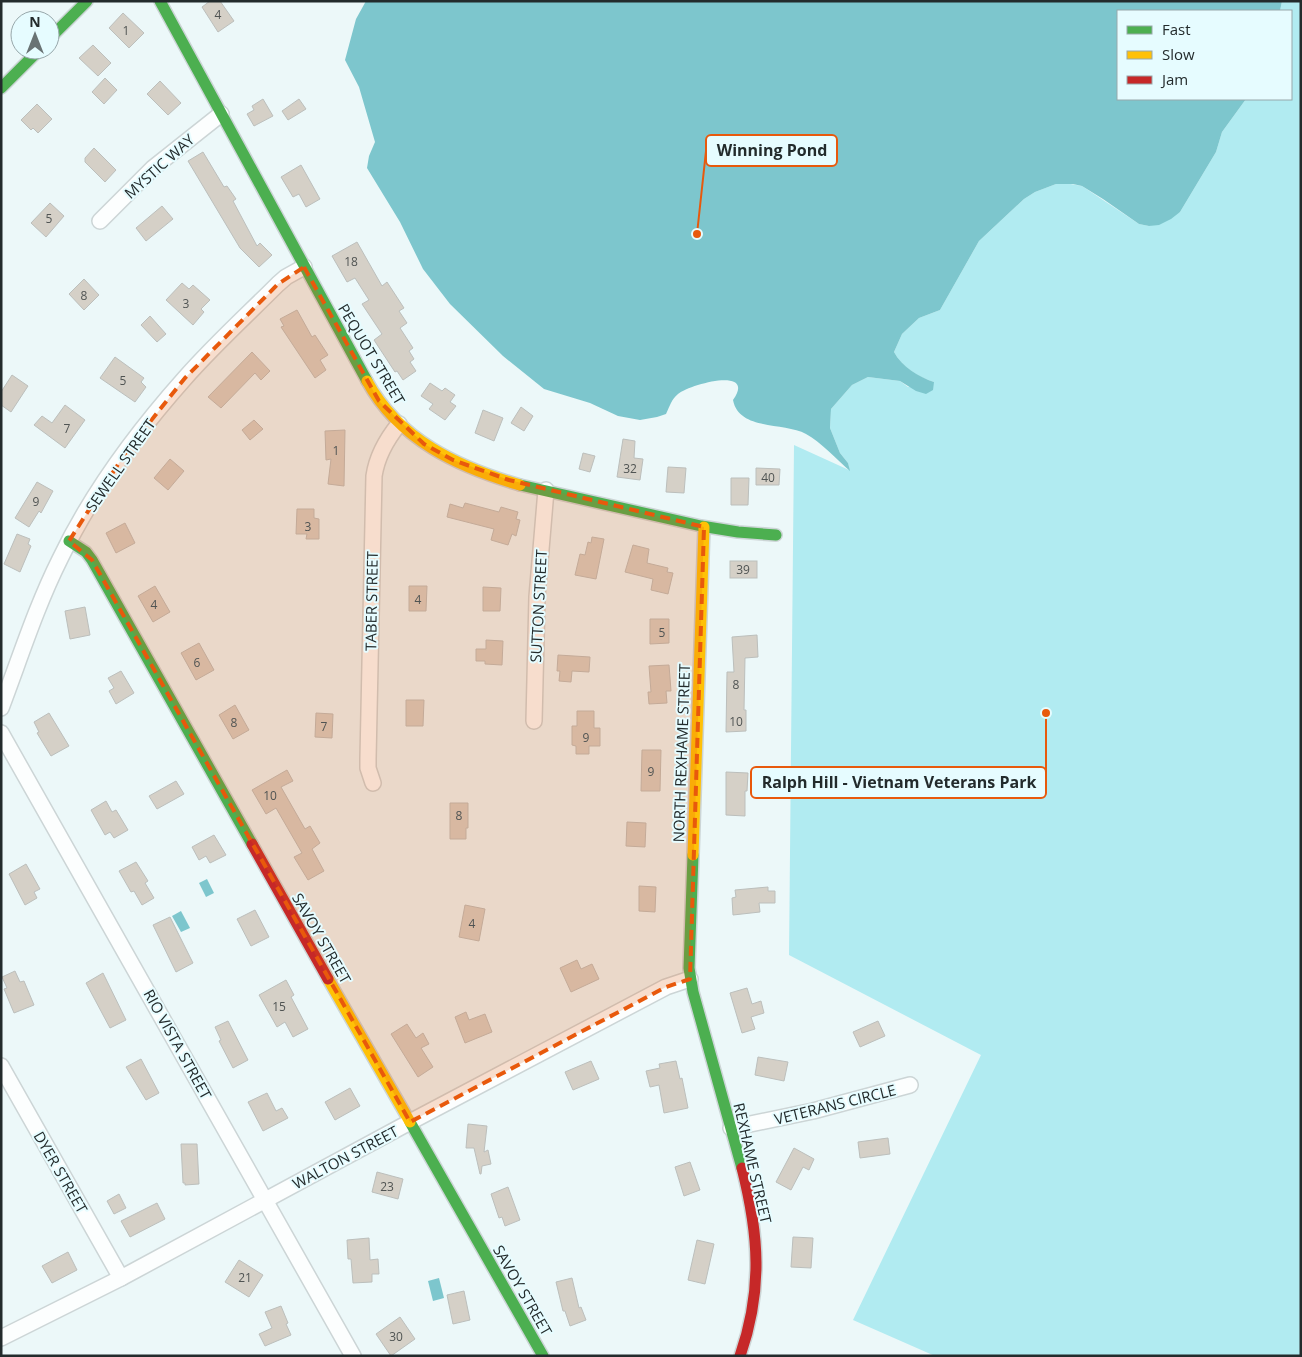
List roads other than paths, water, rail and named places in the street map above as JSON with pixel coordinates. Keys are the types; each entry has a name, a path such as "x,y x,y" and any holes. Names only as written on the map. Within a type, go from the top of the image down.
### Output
{"street":[{"path":"60,28 87,1"},
{"name":"PEQUOT STREET","path":"160,1 375,394 388,413 399,424 424,444 453,460 489,474 546,490 704,527 745,534 776,535"},
{"path":"1,88 29,60"},
{"name":"MYSTIC WAY","path":"100,221 159,163 221,114"},
{"name":"SEWELL STREET","path":"1,708 44,594 69,541 106,480 185,378 278,284 304,267"},
{"name":"TABER STREET","path":"373,783 368,768 368,759 374,476 376,464 385,443 399,424"},
{"name":"SUTTON STREET","path":"534,721 537,597 546,490"},
{"name":"NORTH REXHAME STREET","path":"690,979 688,954 704,527"},
{"name":"SAVOY STREET","path":"69,541 86,552 92,560 318,963 543,1356"},
{"name":"RIO VISTA STREET","path":"1,733 353,1356"},
{"name":"WALTON STREET","path":"1,1338 121,1278 666,987 690,979"},
{"name":"REXHAME STREET","path":"690,979 731,1128 750,1206 756,1249 756,1296 740,1356"},
{"name":"DYER STREET","path":"1,1066 121,1278"},
{"name":"VETERANS CIRCLE","path":"731,1128 813,1111 910,1084"}],"place":[{"name":"Winning Pond","path":"697,234"},
{"name":"Ralph Hill - Vietnam Veterans Park","path":"1046,713"}]}
